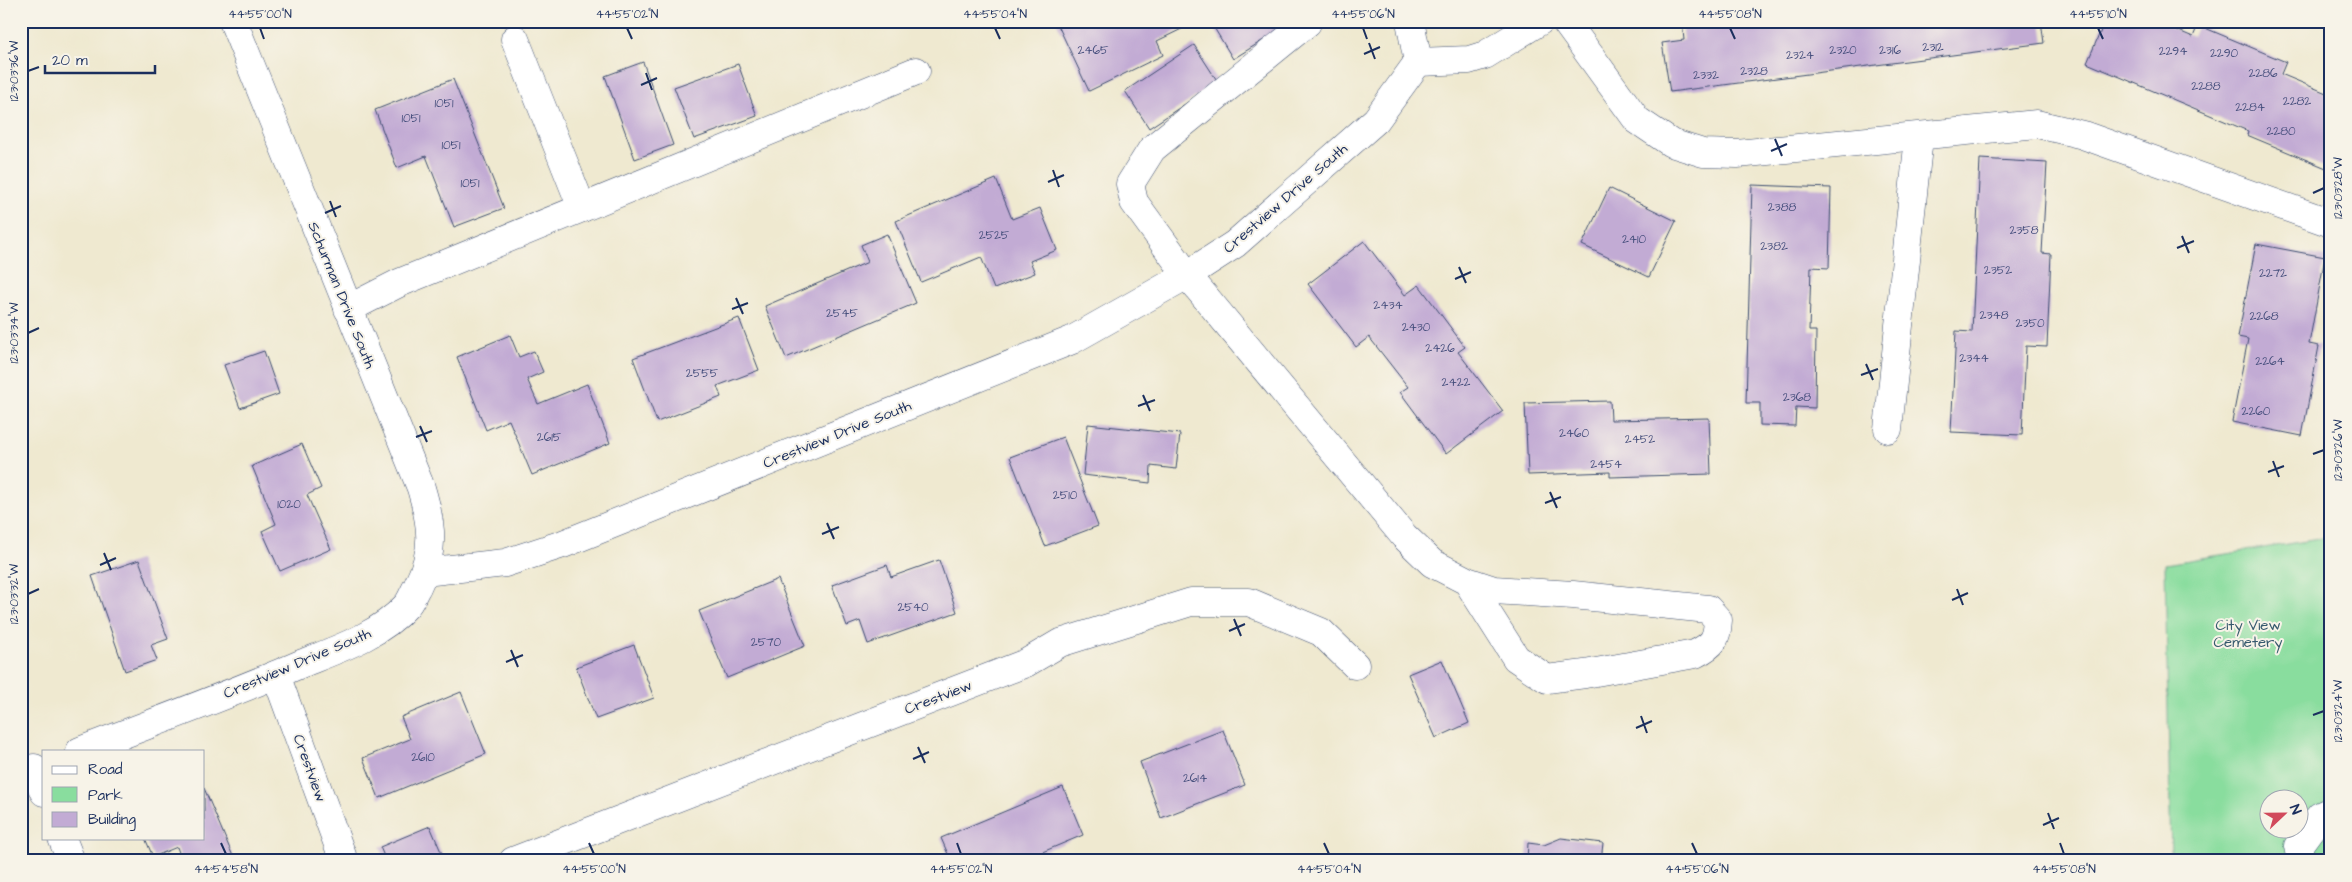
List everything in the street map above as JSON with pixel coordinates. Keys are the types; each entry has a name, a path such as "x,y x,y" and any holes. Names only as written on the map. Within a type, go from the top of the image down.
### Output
{"street":[{"name":"Schurman Drive South","path":"233,21 420,488 430,518 430,548 424,572"},
{"path":"1410,21 1418,62 1469,60 1485,55 1540,21"},
{"path":"1565,21 1637,120 1671,143 1703,153 1737,154 2037,124 2060,128 2331,223"},
{"path":"1307,23 1152,149 1130,184 1134,202 1187,275 1404,536 1432,563 1467,581 1494,590 1708,609 1718,620 1718,635 1709,647 1696,654 1547,679 1516,658 1467,581"},
{"path":"515,39 582,208"},
{"name":"Crestview Drive South","path":"83,750 276,675 362,638 390,620 407,606 424,572 505,563 563,544 1072,340 1187,275 1235,244 1376,120 1418,62"},
{"path":"348,309 399,284 916,71"},
{"path":"1888,429 1919,137"},
{"name":"Crestview","path":"513,861 1026,663 1060,643 1191,602 1249,602 1321,632 1355,665"},
{"name":"Crestview","path":"276,675 344,861"},
{"path":"2301,861 2298,846 2320,816 2331,811"},
{"path":"63,840 71,861"}],"green space":[{"name":"City View Cemetery","path":"2331,537 2331,861 2171,861 2165,564"}],"building":[{"path":"1056,21 1198,21 1157,41 1163,55 1089,91"},
{"path":"1210,21 1294,21 1233,59"},
{"path":"1682,21 2041,21 2044,43 1670,92 1662,43 1684,40"},
{"path":"2105,21 2155,21 2193,37 2198,25 2286,62 2281,74 2331,95 2331,170 2247,135 2248,131 2087,63"},
{"path":"1194,45 1218,82 1149,128 1125,91"},
{"path":"643,62 673,145 635,159 605,76"},
{"path":"738,64 757,116 694,139 674,87"},
{"path":"453,79 504,208 454,227 426,156 397,168 375,110"},
{"path":"1980,159 2047,163 2042,253 2051,254 2047,347 2026,346 2022,435 1951,432 1956,331 1972,332"},
{"path":"996,179 1012,219 1040,208 1057,250 1030,261 1035,273 994,289 981,257 921,282 896,221"},
{"path":"1752,185 1831,188 1829,268 1811,267 1809,331 1816,331 1815,408 1796,407 1795,426 1760,425 1760,403 1746,403"},
{"path":"1609,188 1676,221 1649,277 1582,245"},
{"path":"887,234 916,303 786,358 765,306 868,262 861,245"},
{"path":"1364,241 1405,295 1419,285 1465,347 1458,352 1503,411 1446,454 1400,392 1408,387 1369,337 1356,347 1308,284"},
{"path":"2256,244 2325,257 2309,344 2319,346 2302,436 2232,422 2248,339 2238,337"},
{"path":"739,318 759,370 717,386 721,397 657,422 633,358"},
{"path":"510,335 519,357 534,351 543,372 527,379 538,404 587,384 610,443 532,475 509,420 486,430 457,357"},
{"path":"264,351 279,394 240,408 224,365"},
{"path":"1610,401 1611,420 1709,418 1711,474 1610,477 1610,472 1528,475 1525,403"},
{"path":"1088,424 1180,434 1176,469 1151,466 1150,483 1083,475"},
{"path":"1063,437 1098,526 1045,546 1010,457"},
{"path":"302,444 321,488 307,495 331,549 280,571 262,531 276,524 252,466"},
{"path":"139,560 168,639 151,645 157,660 125,671 92,576"},
{"path":"939,560 957,612 868,644 860,621 847,626 832,585 887,565 891,577"},
{"path":"778,579 805,646 727,678 699,611"},
{"path":"634,645 654,698 596,719 576,667"},
{"path":"1442,660 1469,723 1436,738 1408,674"},
{"path":"461,692 486,754 379,798 363,758 410,739 401,717"},
{"path":"1223,730 1245,785 1161,818 1140,762"},
{"path":"1063,787 1083,835 1021,861 951,861 941,838"},
{"path":"205,790 235,861 182,861 177,847 153,857 146,840 205,840"},
{"path":"430,826 445,861 386,861 380,847"},
{"path":"1561,838 1603,843 1601,861 1527,861 1528,843 1544,845"}]}
